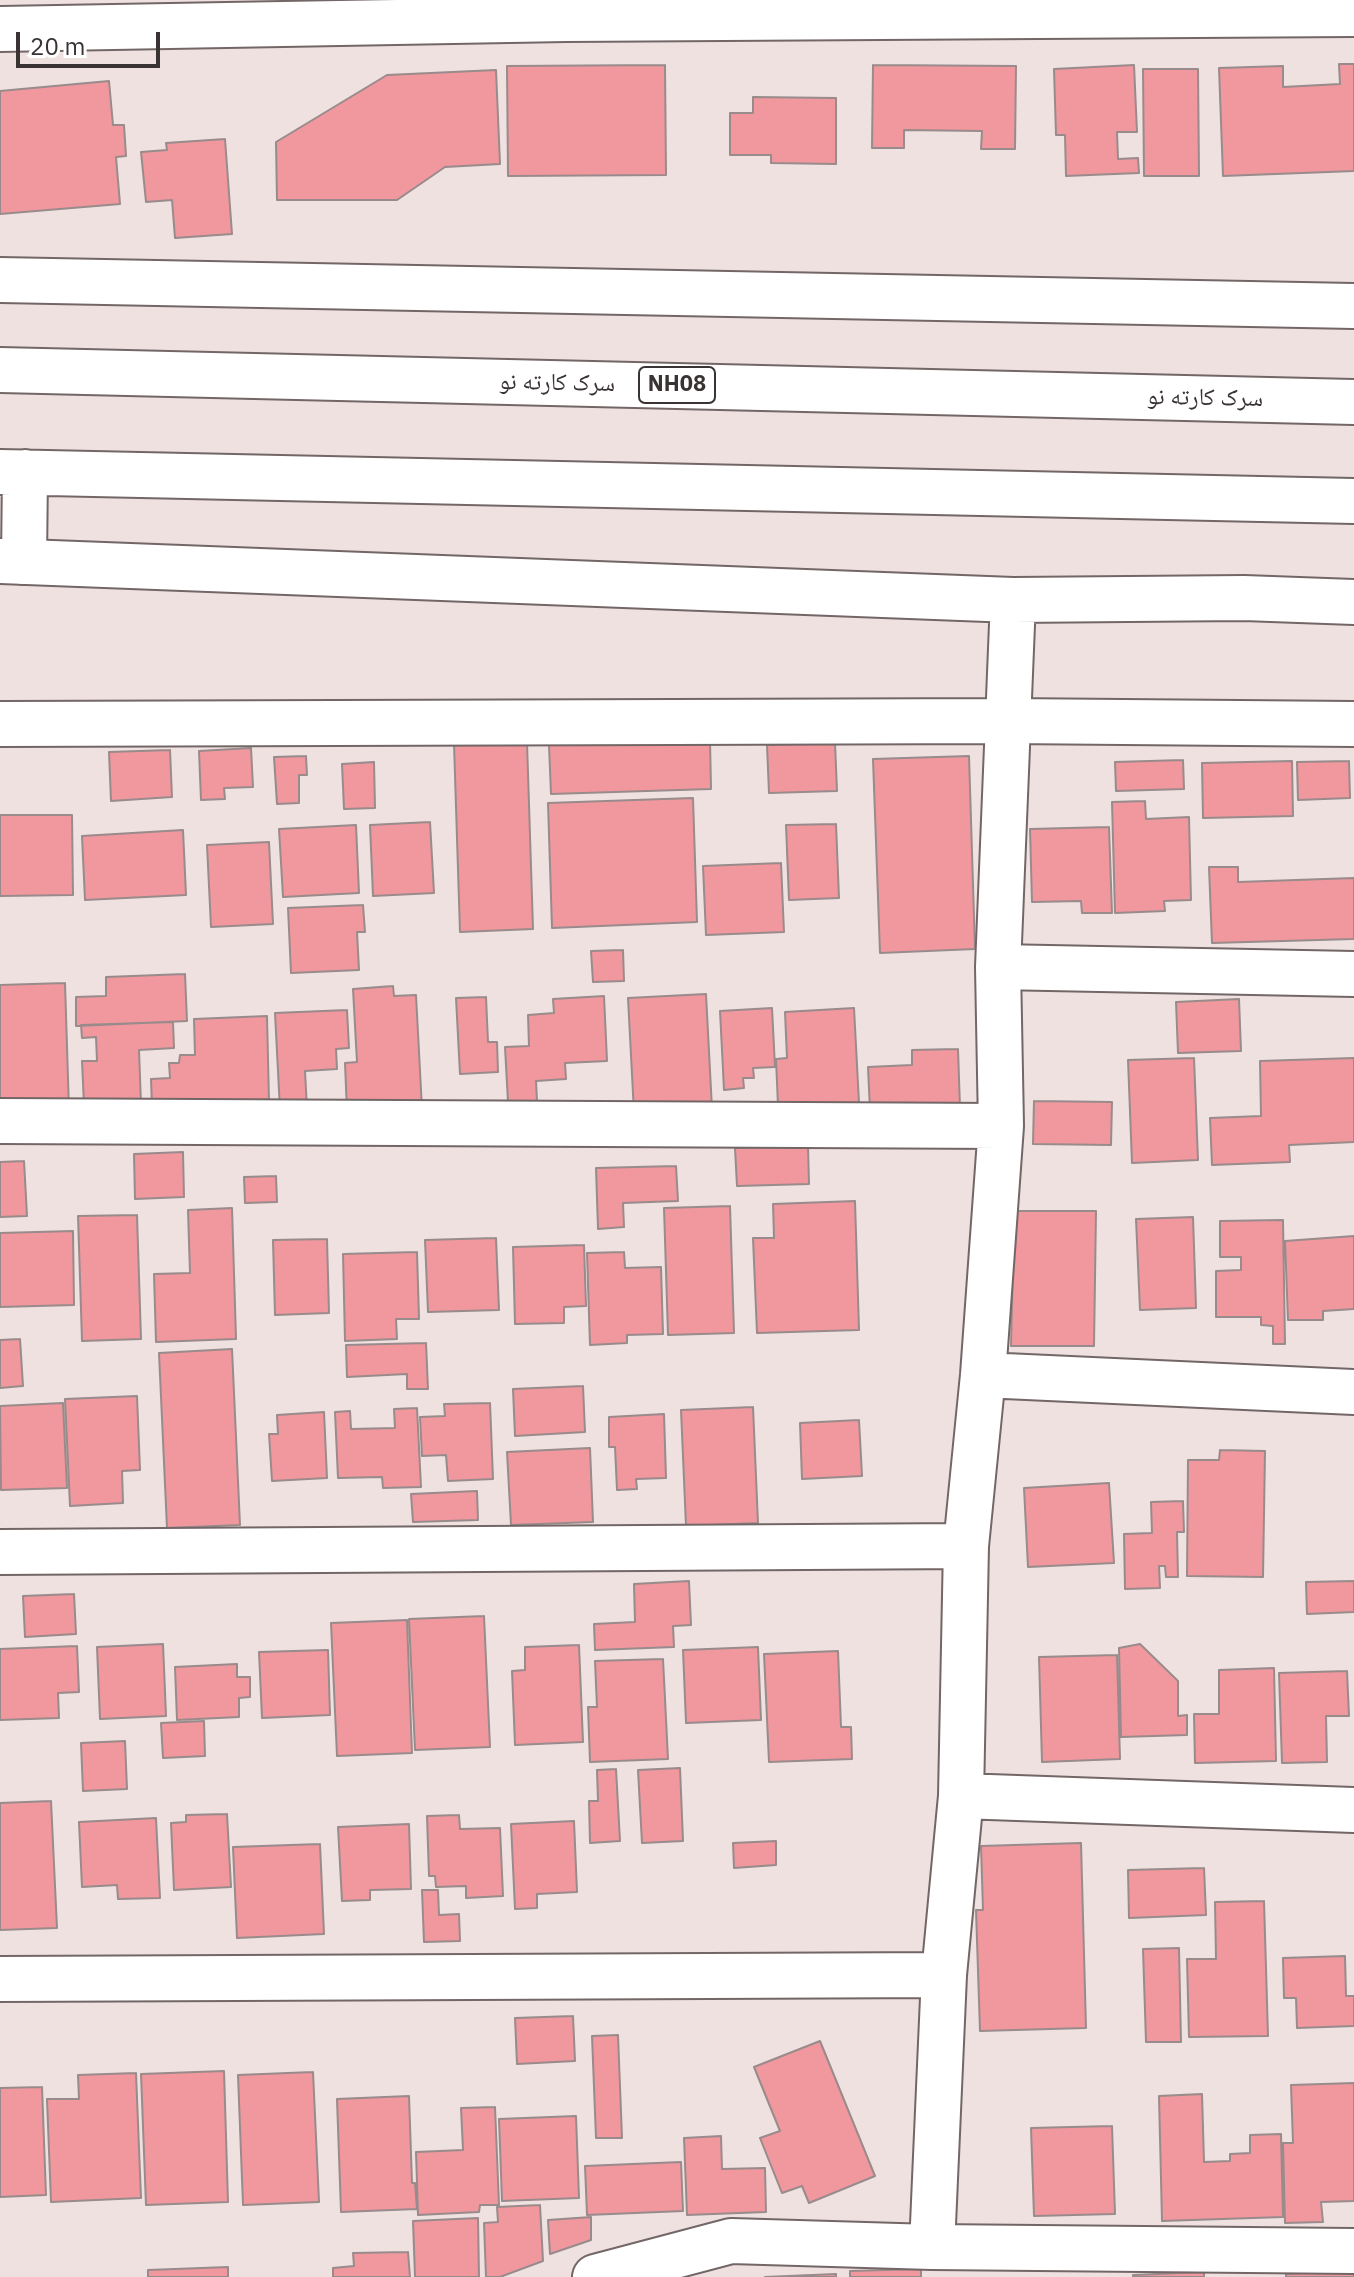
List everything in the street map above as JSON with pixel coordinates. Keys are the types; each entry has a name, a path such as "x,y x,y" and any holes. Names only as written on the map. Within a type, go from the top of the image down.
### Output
{"main road":[{"path":"0,29 566,10 1354,14"},
{"path":"0,280 1354,306"},
{"name":"سرک کارته نو","path":"0,370 1354,402"},
{"path":"1354,501 13,472 12,562 1013,600 1244,598 1354,602"},
{"path":"932,2247 944,1975 961,1796 966,1546 983,1375 1001,1126 998,967 1013,600"},
{"path":"0,724 1008,721 1354,724"},
{"path":"998,967 1354,974"},
{"path":"0,1121 1001,1126"},
{"path":"983,1375 1354,1392"},
{"path":"0,1552 966,1546"},
{"path":"961,1796 1354,1810"},
{"path":"0,1979 944,1975"},
{"path":"595,2277 731,2241 932,2247 1354,2251"}],"building":[{"path":"1339,64 1354,64 1354,171 1223,176 1219,68 1283,66 1283,87 1340,84"},
{"path":"665,65 666,175 508,176 507,66"},
{"path":"873,65 1016,66 1015,149 981,149 982,131 904,130 904,148 872,148"},
{"path":"1134,65 1137,132 1117,132 1118,159 1138,158 1139,173 1066,176 1065,135 1056,135 1054,69"},
{"path":"1143,69 1198,69 1199,176 1144,176"},
{"path":"496,70 500,164 445,167 397,200 277,200 276,142 387,75"},
{"path":"109,81 113,125 124,125 126,156 116,157 120,204 0,214 0,91"},
{"path":"753,97 836,98 836,164 771,163 771,155 730,155 730,113 753,113"},
{"path":"225,139 232,234 175,238 172,200 146,202 141,152 167,150 166,143"},
{"path":"710,739 711,789 551,794 549,745"},
{"path":"527,742 533,929 460,932 454,744"},
{"path":"835,743 837,791 769,793 767,745"},
{"path":"251,748 253,787 224,788 225,799 201,800 199,751"},
{"path":"170,750 172,797 111,801 109,752"},
{"path":"306,756 307,775 299,775 299,803 277,804 274,757"},
{"path":"969,756 975,949 880,953 873,759"},
{"path":"1183,760 1184,789 1116,791 1115,762"},
{"path":"1292,761 1293,816 1203,818 1202,763"},
{"path":"1349,761 1350,798 1298,800 1297,762"},
{"path":"374,762 375,808 344,809 342,764"},
{"path":"693,798 697,922 552,928 548,803"},
{"path":"1145,801 1146,819 1189,817 1191,900 1164,901 1165,911 1115,913 1112,802"},
{"path":"0,815 72,815 73,895 0,896"},
{"path":"430,822 434,893 373,896 370,825"},
{"path":"836,824 839,898 789,900 786,825"},
{"path":"356,825 359,893 283,897 279,829"},
{"path":"1109,827 1112,913 1082,913 1081,901 1032,902 1030,829"},
{"path":"183,830 186,895 85,900 82,836"},
{"path":"269,842 273,924 211,927 207,845"},
{"path":"781,863 784,932 706,935 703,866"},
{"path":"1209,867 1238,867 1238,882 1354,878 1354,939 1212,943"},
{"path":"363,905 365,932 357,932 359,970 291,973 288,908"},
{"path":"623,950 624,981 593,982 591,951"},
{"path":"185,974 187,1021 76,1026 76,997 106,996 106,977"},
{"path":"65,983 69,1110 0,1112 0,985"},
{"path":"393,986 394,996 416,995 422,1109 347,1112 345,1063 357,1062 353,989"},
{"path":"706,994 712,1109 634,1113 628,998"},
{"path":"604,996 607,1061 565,1063 566,1079 536,1081 537,1101 508,1102 505,1047 529,1046 528,1015 554,1013 553,999"},
{"path":"486,997 488,1042 497,1042 498,1072 460,1074 456,998"},
{"path":"1239,999 1241,1051 1178,1053 1176,1002"},
{"path":"772,1008 775,1067 753,1068 754,1078 743,1078 744,1088 724,1090 720,1011"},
{"path":"854,1008 859,1103 778,1106 776,1059 787,1058 785,1012"},
{"path":"347,1010 349,1048 336,1049 337,1069 305,1071 307,1109 280,1110 275,1013"},
{"path":"267,1016 269,1102 152,1107 151,1079 170,1078 169,1063 179,1063 180,1055 195,1055 194,1019"},
{"path":"173,1022 174,1048 139,1050 141,1104 84,1105 82,1061 97,1061 96,1037 82,1038 81,1025"},
{"path":"958,1049 960,1108 870,1111 868,1067 912,1065 912,1050"},
{"path":"1194,1058 1198,1160 1132,1163 1128,1060"},
{"path":"1354,1058 1354,1142 1289,1145 1290,1162 1212,1165 1210,1118 1261,1116 1260,1061"},
{"path":"1034,1101 1112,1102 1111,1145 1033,1144"},
{"path":"808,1146 809,1184 737,1186 735,1148"},
{"path":"183,1152 184,1197 135,1199 134,1154"},
{"path":"24,1161 27,1216 0,1217 0,1162"},
{"path":"676,1166 678,1201 623,1203 624,1227 598,1229 596,1168"},
{"path":"276,1176 277,1202 245,1203 244,1177"},
{"path":"855,1201 859,1330 757,1333 753,1238 774,1238 773,1204"},
{"path":"730,1206 734,1333 668,1335 664,1208"},
{"path":"232,1208 236,1339 156,1342 154,1274 190,1273 188,1210"},
{"path":"1014,1211 1096,1211 1094,1346 1011,1346"},
{"path":"137,1215 141,1339 82,1341 78,1216"},
{"path":"1193,1217 1196,1308 1140,1310 1136,1219"},
{"path":"1283,1220 1285,1344 1273,1344 1273,1326 1261,1325 1261,1317 1216,1317 1216,1271 1241,1270 1241,1257 1220,1257 1220,1221"},
{"path":"73,1231 74,1305 0,1307 0,1233"},
{"path":"1354,1236 1354,1309 1323,1311 1323,1320 1288,1320 1285,1241"},
{"path":"496,1238 499,1310 428,1312 425,1240"},
{"path":"327,1239 329,1313 275,1315 273,1240"},
{"path":"584,1245 586,1306 564,1307 564,1323 515,1324 513,1247"},
{"path":"417,1252 419,1319 396,1319 397,1339 345,1341 343,1254"},
{"path":"624,1252 625,1268 661,1267 663,1334 627,1335 627,1343 590,1345 587,1253"},
{"path":"20,1339 23,1386 0,1388 0,1340"},
{"path":"426,1343 428,1389 407,1389 407,1374 347,1377 346,1345"},
{"path":"232,1349 240,1525 167,1528 159,1353"},
{"path":"583,1386 585,1432 515,1436 513,1389"},
{"path":"137,1396 140,1470 122,1471 123,1503 70,1506 65,1399"},
{"path":"63,1403 67,1488 1,1490 0,1406"},
{"path":"490,1403 493,1479 448,1481 446,1455 422,1456 420,1417 445,1416 444,1404"},
{"path":"753,1407 758,1523 686,1526 681,1410"},
{"path":"417,1408 421,1487 383,1488 382,1477 338,1478 335,1412 350,1411 351,1429 395,1428 394,1409"},
{"path":"324,1412 327,1478 272,1481 269,1434 278,1434 277,1415"},
{"path":"664,1414 666,1478 636,1479 637,1489 617,1490 615,1447 609,1447 609,1417"},
{"path":"859,1420 862,1476 802,1479 800,1423"},
{"path":"590,1448 593,1522 511,1525 507,1452"},
{"path":"1220,1450 1265,1451 1263,1577 1187,1576 1188,1460 1219,1460"},
{"path":"1109,1483 1114,1563 1028,1567 1024,1488"},
{"path":"477,1491 478,1520 413,1522 411,1494"},
{"path":"1183,1501 1184,1532 1177,1532 1178,1577 1166,1577 1165,1566 1159,1566 1160,1588 1125,1589 1124,1534 1152,1533 1151,1502"},
{"path":"689,1581 691,1625 673,1626 674,1647 595,1650 594,1624 635,1622 634,1584"},
{"path":"1354,1581 1354,1612 1307,1614 1306,1582"},
{"path":"74,1594 76,1634 25,1637 23,1596"},
{"path":"484,1616 490,1747 415,1750 409,1619"},
{"path":"407,1620 412,1753 337,1756 331,1623"},
{"path":"163,1644 166,1716 100,1719 97,1647"},
{"path":"1140,1644 1178,1681 1178,1716 1187,1715 1187,1735 1121,1737 1119,1648"},
{"path":"579,1645 583,1742 515,1745 512,1671 525,1670 525,1647"},
{"path":"77,1646 79,1692 58,1693 59,1718 0,1720 0,1649"},
{"path":"758,1647 761,1720 686,1723 683,1650"},
{"path":"328,1650 330,1715 262,1718 259,1652"},
{"path":"838,1651 841,1727 851,1727 852,1759 769,1762 764,1654"},
{"path":"1117,1655 1120,1759 1042,1762 1039,1657"},
{"path":"663,1659 668,1759 590,1762 588,1707 597,1707 595,1661"},
{"path":"237,1664 237,1677 250,1677 250,1697 239,1698 239,1717 177,1720 175,1667"},
{"path":"1274,1668 1276,1761 1195,1763 1194,1714 1219,1714 1219,1670"},
{"path":"1347,1671 1349,1716 1326,1716 1327,1762 1282,1763 1279,1673"},
{"path":"204,1721 205,1756 163,1758 161,1723"},
{"path":"125,1741 127,1789 83,1791 81,1743"},
{"path":"680,1768 683,1841 642,1843 638,1770"},
{"path":"616,1769 620,1841 590,1843 589,1801 598,1801 597,1770"},
{"path":"51,1801 57,1928 0,1930 0,1803"},
{"path":"227,1814 231,1887 174,1890 171,1823 186,1822 186,1815"},
{"path":"459,1815 460,1829 500,1828 503,1896 466,1898 466,1886 436,1887 435,1876 429,1876 427,1816"},
{"path":"156,1818 160,1898 118,1899 117,1885 82,1887 79,1822"},
{"path":"574,1821 577,1892 537,1894 537,1908 515,1909 511,1824"},
{"path":"409,1824 411,1889 370,1890 370,1900 342,1901 338,1827"},
{"path":"776,1841 776,1865 734,1868 733,1843"},
{"path":"1081,1843 1086,2028 980,2031 976,1910 983,1910 981,1846"},
{"path":"320,1844 324,1934 237,1938 233,1847"},
{"path":"1204,1868 1206,1915 1129,1918 1128,1870"},
{"path":"422,1890 438,1890 439,1915 459,1914 460,1941 424,1942"},
{"path":"1264,1901 1268,2036 1189,2037 1187,1959 1216,1959 1215,1902"},
{"path":"1179,1948 1181,2042 1146,2042 1143,1949"},
{"path":"1345,1956 1346,1996 1354,1996 1354,2026 1297,2028 1296,1998 1284,1998 1283,1958"},
{"path":"573,2016 575,2061 517,2064 515,2018"},
{"path":"618,2035 622,2138 596,2138 592,2036"},
{"path":"820,2041 875,2176 809,2203 802,2186 782,2193 760,2138 780,2131 754,2067"},
{"path":"224,2071 228,2202 146,2205 141,2074"},
{"path":"313,2072 319,2202 243,2205 238,2075"},
{"path":"136,2073 141,2198 51,2202 47,2099 79,2099 78,2075"},
{"path":"1354,2083 1354,2201 1321,2202 1323,2222 1285,2223 1283,2143 1293,2143 1291,2085"},
{"path":"42,2087 46,2195 0,2197 0,2088"},
{"path":"1202,2094 1204,2162 1230,2161 1230,2154 1250,2153 1250,2135 1281,2134 1283,2217 1162,2221 1159,2096"},
{"path":"409,2096 412,2183 415,2183 417,2209 341,2212 337,2099"},
{"path":"495,2107 499,2205 480,2205 479,2212 418,2215 416,2152 463,2150 461,2108"},
{"path":"576,2116 579,2198 502,2201 499,2119"},
{"path":"1112,2126 1115,2214 1034,2216 1031,2128"},
{"path":"721,2136 722,2169 765,2168 766,2212 687,2215 684,2138"},
{"path":"681,2162 683,2211 587,2215 585,2166"},
{"path":"540,2205 543,2261 500,2277 486,2277 484,2223 498,2222 497,2207"},
{"path":"591,2217 591,2240 550,2254 548,2220"},
{"path":"478,2218 479,2277 415,2277 413,2221"},
{"path":"408,2252 410,2277 333,2277 333,2268 354,2266 353,2253"},
{"path":"228,2267 228,2277 148,2277 148,2270"},
{"path":"921,2269 921,2277 850,2277 850,2271"},
{"path":"1354,2271 1354,2277 1286,2277 1286,2274"},
{"path":"1204,2272 1204,2277 1133,2277 1133,2275"},
{"path":"836,2274 836,2277 765,2277"}]}
